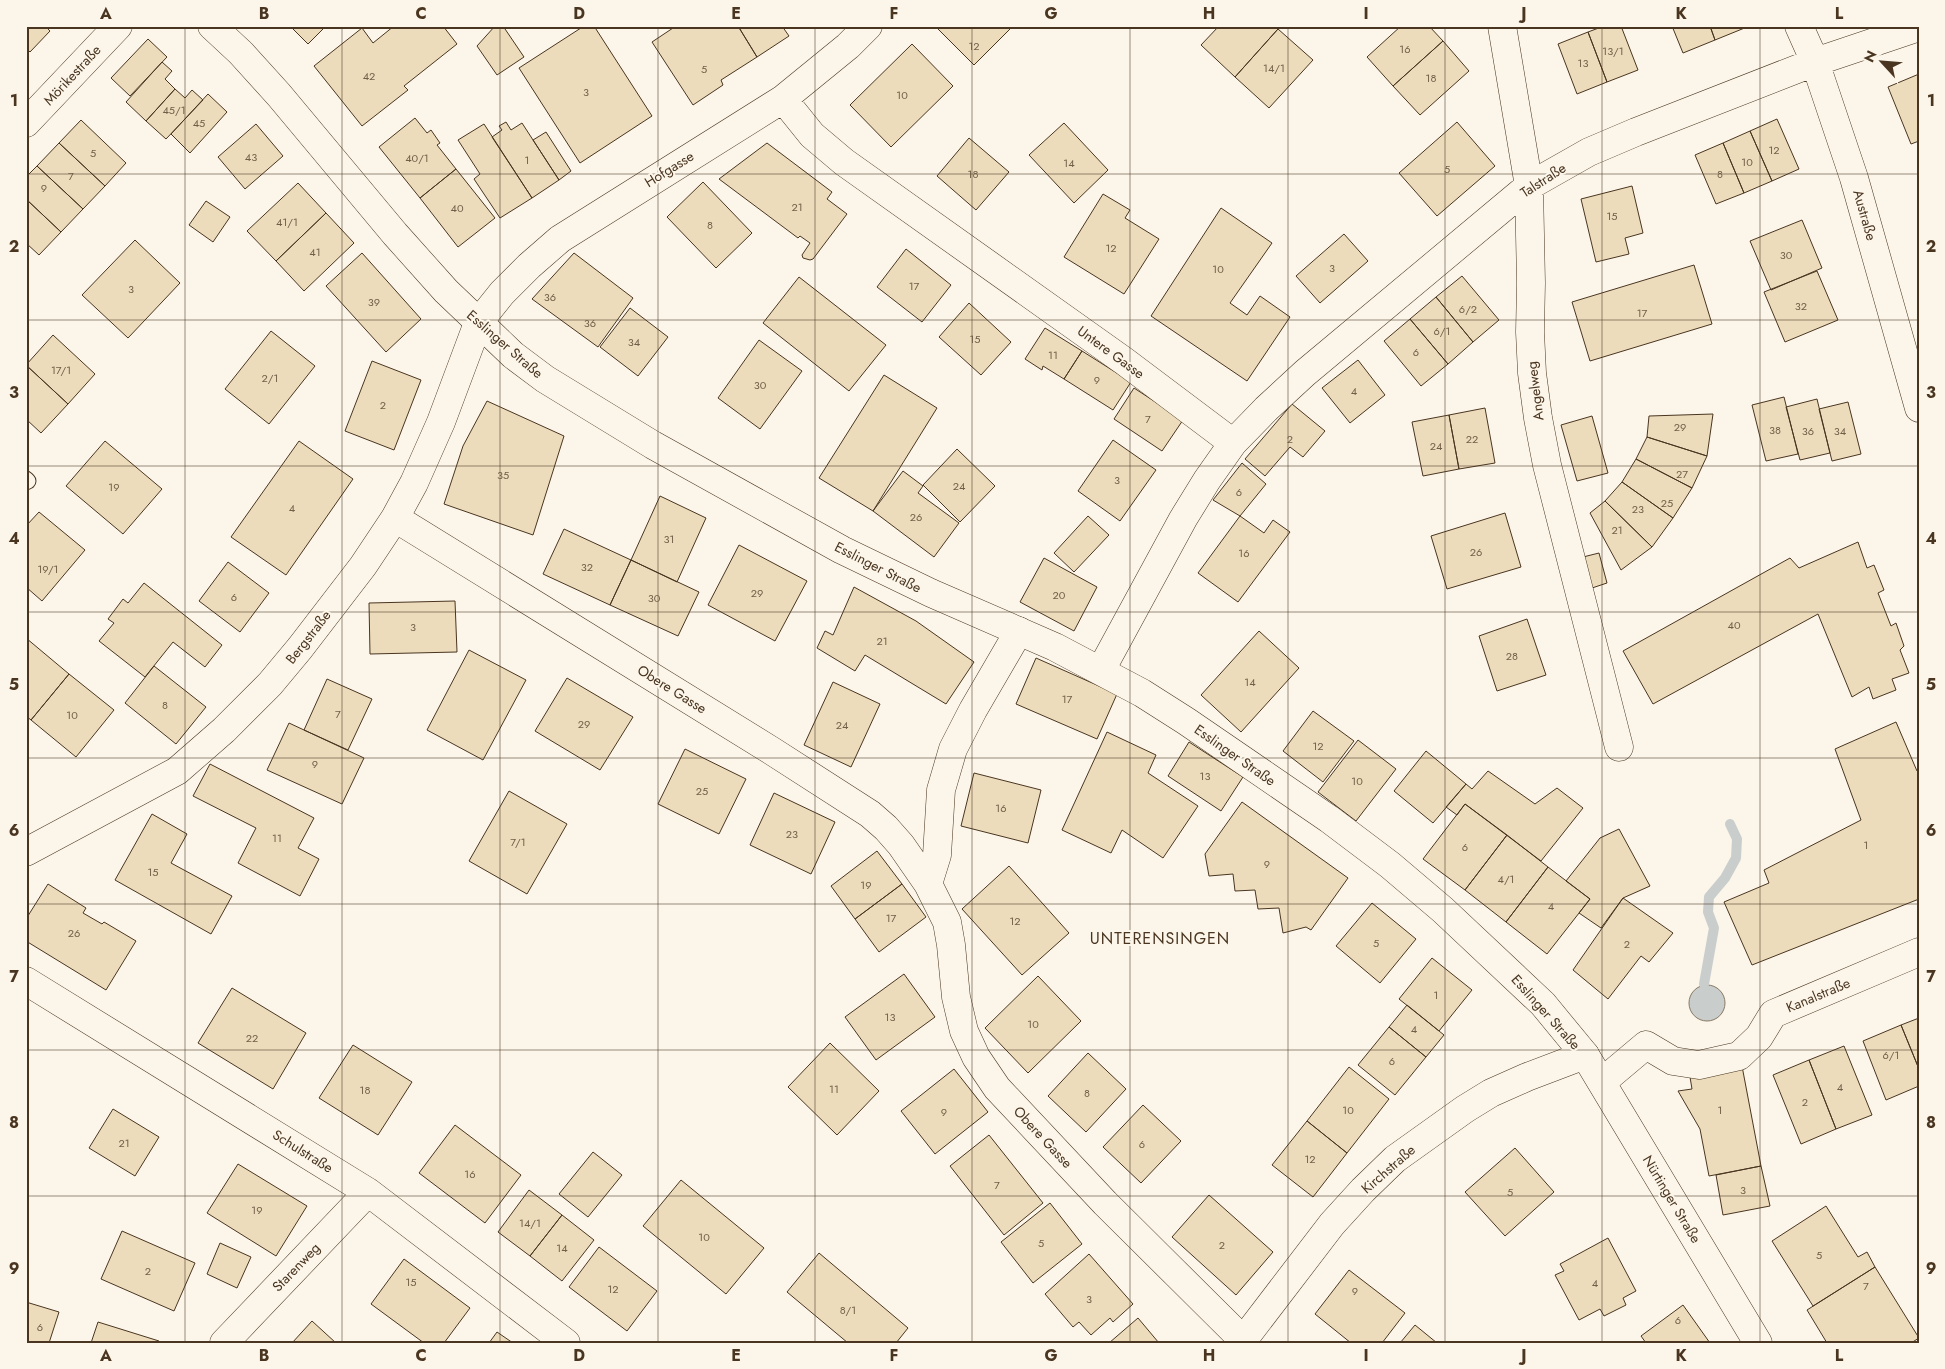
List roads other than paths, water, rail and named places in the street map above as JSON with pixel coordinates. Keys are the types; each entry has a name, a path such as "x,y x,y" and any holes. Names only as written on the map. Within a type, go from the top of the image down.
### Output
{"street":[{"name":"Mörikestraße","path":"26,123 118,26"},
{"name":"Esslinger Straße","path":"212,26 241,53 273,88 418,260 478,323 513,354 545,378 645,440 884,571 961,607 1019,630 1101,670 1186,720 1328,819 1390,865 1504,966 1543,1004 1585,1055"},
{"name":"Hofgasse","path":"478,323 502,293 560,239 783,99 848,46 868,26"},
{"name":"Angelweg","path":"1502,26 1530,186 1530,332 1532,373 1538,418 1547,465 1619,748"},
{"name":"Austraße","path":"1798,26 1815,62 1854,178 1919,408"},
{"name":"Talstraße","path":"1233,443 1304,373 1530,186 1597,149 1815,62 1919,27"},
{"name":"Untere Gasse","path":"783,99 797,119 812,135 844,162 1116,355 1233,443"},
{"name":"Bergstraße","path":"26,852 177,771 224,730 270,684 363,566 395,518 414,484 441,422 478,323"},
{"path":"1101,670 1183,519 1206,480 1233,443"},
{"name":"Obere Gasse","path":"395,518 755,741 870,814 886,828 901,844 928,884 946,922 951,945 956,998 964,1031 976,1057 997,1088 1105,1203 1242,1342"},
{"path":"928,884 937,855 941,790 953,749 1019,630"},
{"name":"Kanalstraße","path":"1602,1082 1646,1045 1674,1061 1699,1065 1739,1056 1759,1037 1773,1014 1919,952"},
{"name":"Schulstraße","path":"26,981 368,1192 566,1343"},
{"name":"Nürtinger Straße","path":"1585,1055 1758,1343"},
{"name":"Kirchstraße","path":"1242,1342 1332,1224 1362,1190 1395,1159 1465,1109 1491,1093 1527,1076 1585,1055"},
{"name":"Starenweg","path":"224,1343 368,1192"}],"waterway":[{"path":"1704,984 1714,928 1708,912 1709,897 1725,878 1736,858 1737,839 1730,824"}],"district":[{"name":"UNTERENSINGEN","path":"1160,938"}]}
